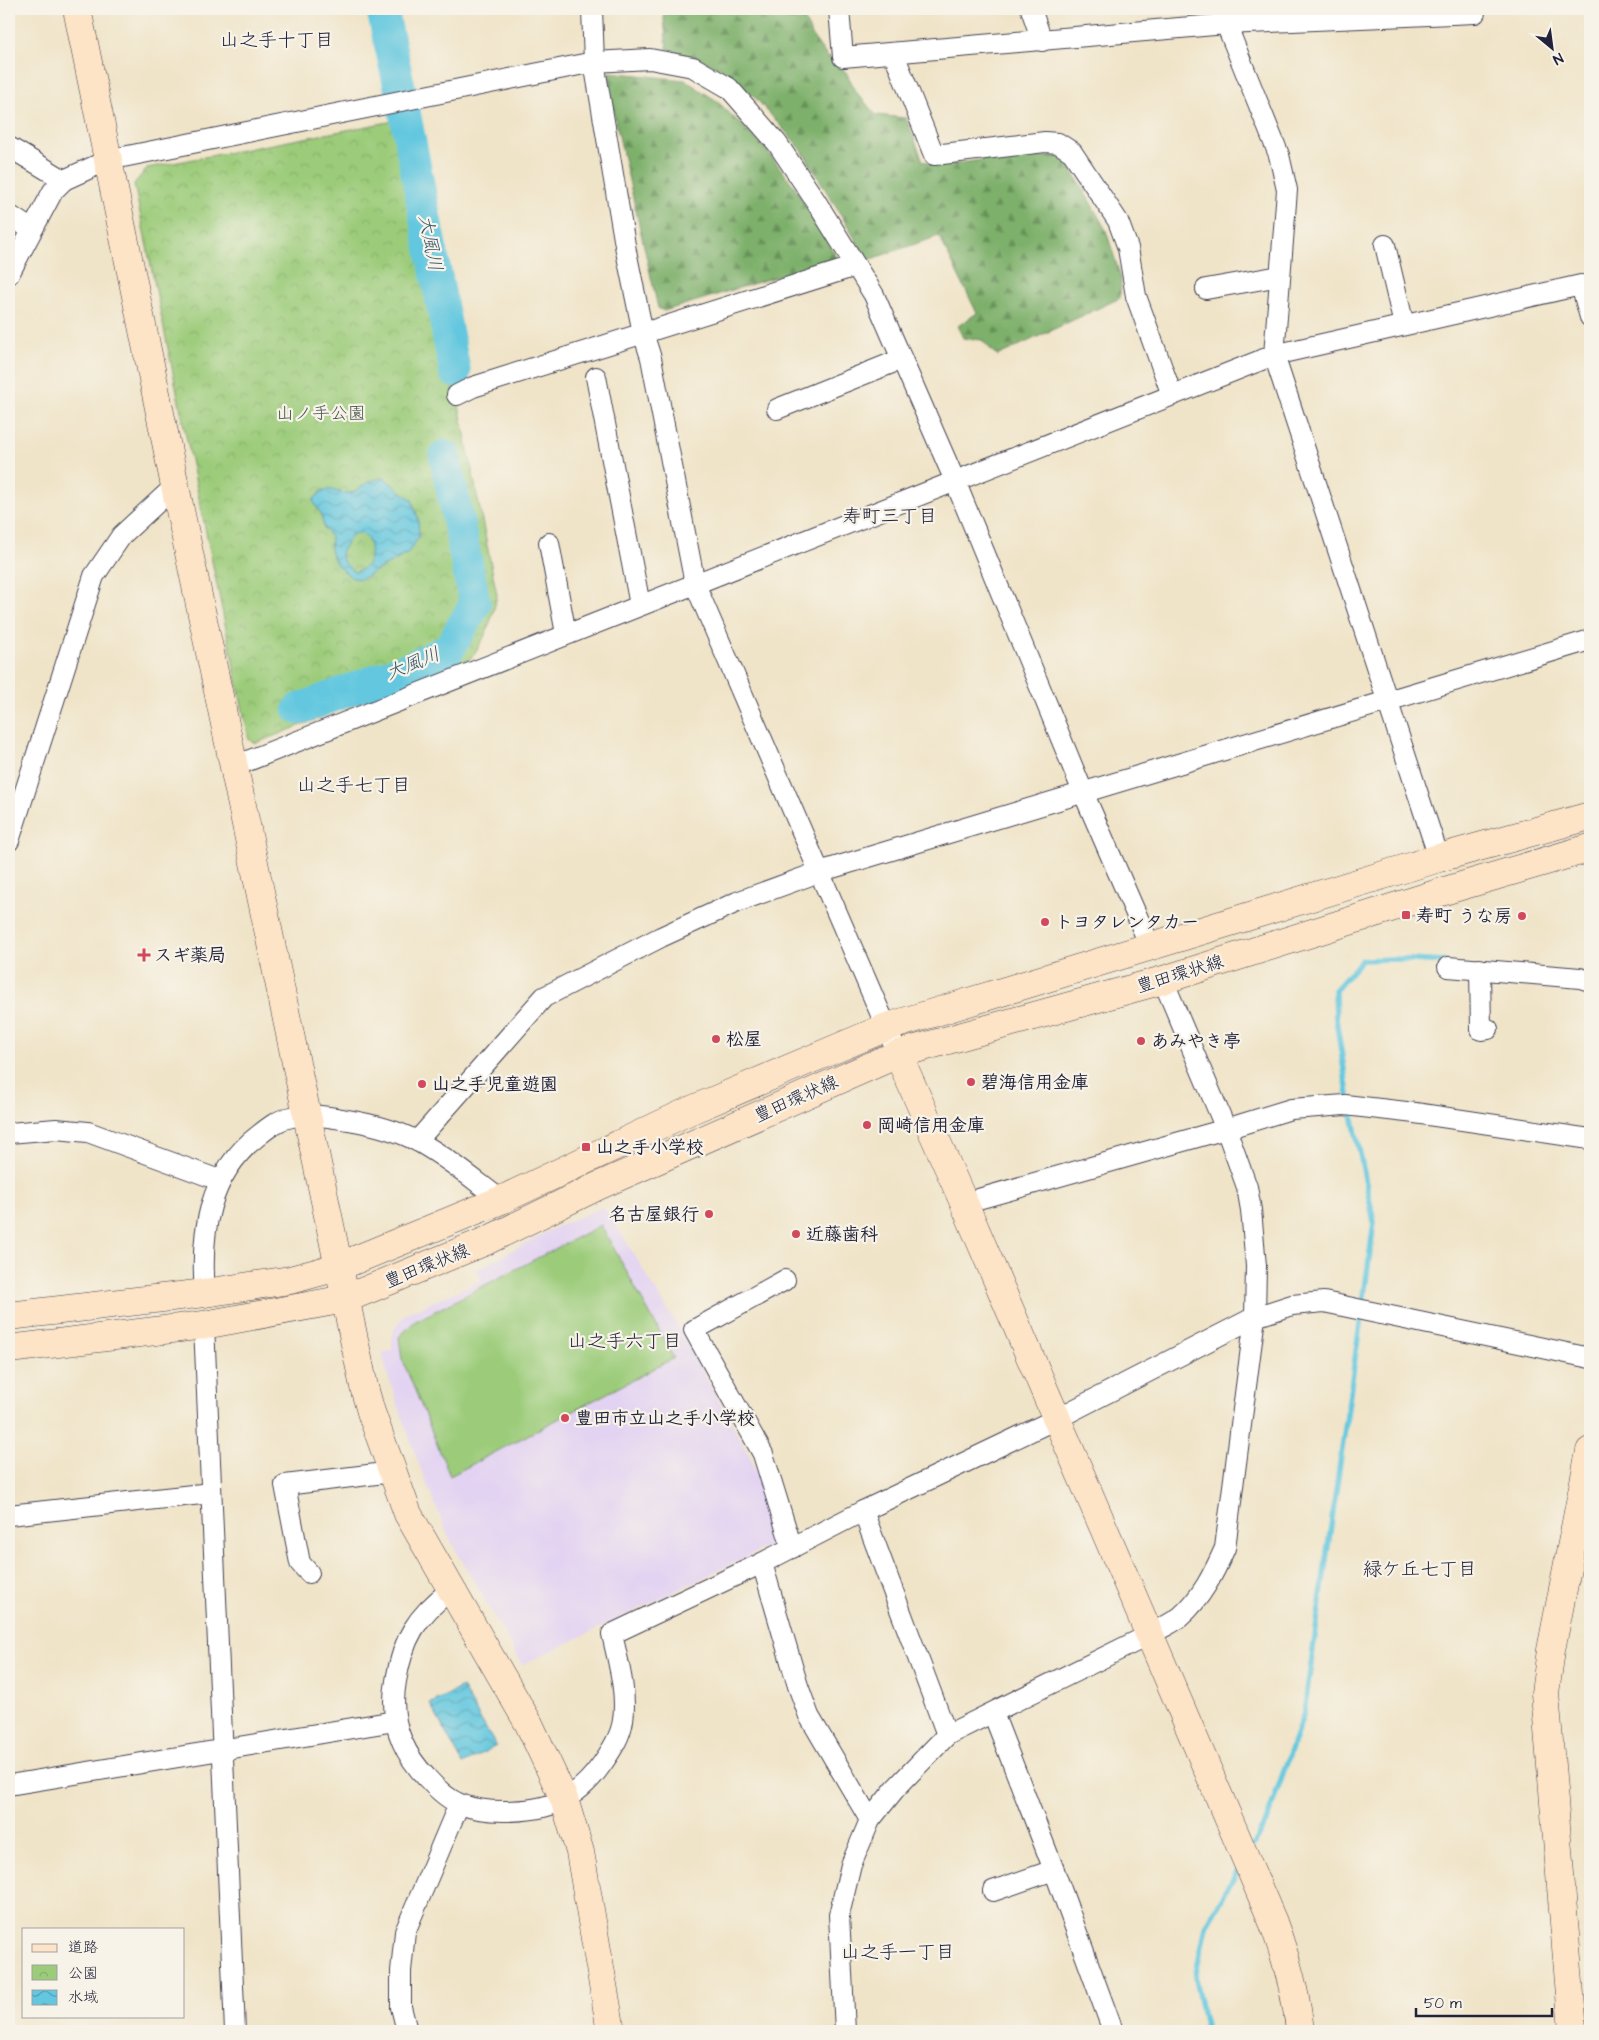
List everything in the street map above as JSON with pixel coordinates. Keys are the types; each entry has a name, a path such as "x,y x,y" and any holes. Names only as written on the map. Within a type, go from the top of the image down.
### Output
{"street":[{"path":"77,9 174,486 235,766 344,1299 371,1412 408,1514 450,1590 529,1724 564,1799 580,1852 612,2031"},
{"path":"592,9 594,62 626,251 643,333 651,358 695,584 964,1202 1273,1922 1288,1969 1300,2031"},
{"path":"839,9 843,57 1042,40 1223,16 1474,13 1474,9"},
{"path":"1031,9 1042,40"},
{"path":"1223,16 1279,155 1287,190 1274,355 1439,858"},
{"path":"894,54 934,155 1044,142 1058,143 1072,152 1118,221 1128,248 1136,296 1172,395"},
{"path":"9,274 53,191 64,180 108,160 594,62 650,59 693,67 729,88 777,143 874,295 956,481 1083,792 1150,946"},
{"path":"9,147 64,180"},
{"path":"9,215 32,230"},
{"path":"1385,245 1404,325"},
{"path":"457,396 473,387 856,266"},
{"path":"1206,289 1280,276"},
{"path":"235,766 1274,355 1585,286 1590,317"},
{"path":"777,409 902,359"},
{"path":"596,376 640,605"},
{"path":"9,841 94,576 122,535 174,486"},
{"path":"549,543 566,634"},
{"path":"417,1141 544,997 660,937 729,906 819,872 1590,640"},
{"name":"豊田環状線","path":"9,1316 205,1293 290,1280 338,1267 501,1200 689,1111 887,1027 1439,858 1590,816"},
{"name":"豊田環状線","path":"9,1349 204,1325 344,1299 486,1241 598,1186 898,1054 1163,980 1450,889 1590,848"},
{"path":"1448,967 1580,978 1590,981"},
{"path":"1480,969 1480,1030 1488,1029"},
{"path":"845,2031 839,1915 851,1865 870,1820 902,1781 947,1735 1149,1635 1179,1618 1193,1603 1216,1569 1225,1548 1255,1317 1256,1266 1251,1210 1247,1187 1226,1129 1163,980"},
{"path":"964,1202 1291,1109 1345,1106 1415,1113 1590,1139"},
{"path":"205,1293 204,1249 209,1207 220,1180 239,1154 254,1139 274,1124 290,1117 307,1115 376,1125 417,1141 501,1200"},
{"path":"9,1133 56,1129 88,1132 220,1180"},
{"path":"785,1280 694,1330 762,1454 792,1548"},
{"path":"450,1590 420,1618 404,1646 395,1685 395,1721 402,1744 416,1766 434,1786 459,1804 495,1811 529,1811 546,1808 564,1799 597,1772 617,1739 623,1722 624,1703 621,1675 612,1634 1056,1419 1255,1317 1292,1304 1324,1302 1590,1358"},
{"path":"204,1325 235,2031"},
{"path":"1573,2031 1545,1693 1551,1650 1590,1451"},
{"path":"309,1573 300,1563 285,1486 393,1472"},
{"path":"9,1515 211,1493"},
{"path":"863,1511 947,1735"},
{"path":"762,1563 798,1686 810,1716 870,1820"},
{"path":"993,1713 1054,1870 1112,2031"},
{"path":"9,1785 395,1721"},
{"path":"407,2031 401,2008 401,1971 405,1932 459,1804"},
{"path":"993,1891 1054,1870"}],"shaded area":[{"name":"豊田市立山之手小学校","path":"602,1207 610,1215 680,1330 751,1459 778,1537 773,1544 522,1665 448,1536 421,1470 388,1376 382,1353 392,1350 392,1335 397,1324 405,1314 482,1280 476,1270 558,1226"}],"green space":[{"path":"663,9 799,9 813,37 826,55 846,72 857,93 876,115 906,118 923,161 949,165 1000,157 1064,156 1106,230 1121,279 1120,298 997,356 982,340 963,338 958,326 977,313 939,236 868,260 801,149 753,95 721,68 667,49"},
{"path":"609,72 685,80 717,101 763,146 794,186 837,258 664,311 658,308 606,79"},
{"name":"山ノ手公園","path":"394,121 457,395 497,595 484,637 470,659 256,743 249,740 134,184 147,168"},
{"path":"601,1225 674,1358 450,1476 402,1359 399,1337 414,1322"}],"water":[{"path":"384,478 412,500 418,518 419,537 407,554 361,579 352,578 337,565 330,551 331,537 324,528 321,514 313,501 322,491 329,489 342,493 351,493 371,481","holes":["359,533 366,536 369,541 370,558 365,567 354,572 343,561 341,553 351,535"]},
{"path":"462,1687 496,1746 463,1764 430,1704"}],"waterway":[{"name":"大風川","path":"382,9 400,89"},
{"name":"大風川","path":"405,114 455,372"},
{"name":"大風川","path":"299,709 413,666 449,649 475,604 445,456"},
{"path":"1349,1101 1336,1019 1335,990 1362,960 1394,959 1445,962"},
{"path":"1251,1848 1266,1822 1304,1713 1365,1289 1374,1222 1351,1110"},
{"path":"1206,2031 1195,1978 1206,1926 1240,1867"}],"place":[{"name":"寿町","path":"1406,915"},
{"name":"うな房","path":"1522,916"},
{"name":"トヨタレンタカー","path":"1045,922"},
{"name":"スギ薬局","path":"144,955"},
{"name":"松屋","path":"716,1039"},
{"name":"あみやき亭","path":"1141,1041"},
{"name":"碧海信用金庫","path":"971,1082"},
{"name":"山之手児童遊園","path":"422,1084"},
{"name":"岡崎信用金庫","path":"867,1125"},
{"name":"山之手小学校","path":"586,1147"},
{"name":"名古屋銀行","path":"709,1214"},
{"name":"近藤歯科","path":"796,1234"},
{"name":"豊田市立山之手小学校","path":"565,1418"}],"district":[{"name":"山之手十丁目","path":"277,40"},
{"name":"寿町三丁目","path":"890,516"},
{"name":"山之手七丁目","path":"354,785"},
{"name":"山之手六丁目","path":"625,1341"},
{"name":"緑ケ丘七丁目","path":"1420,1569"},
{"name":"山之手一丁目","path":"898,1952"}]}
